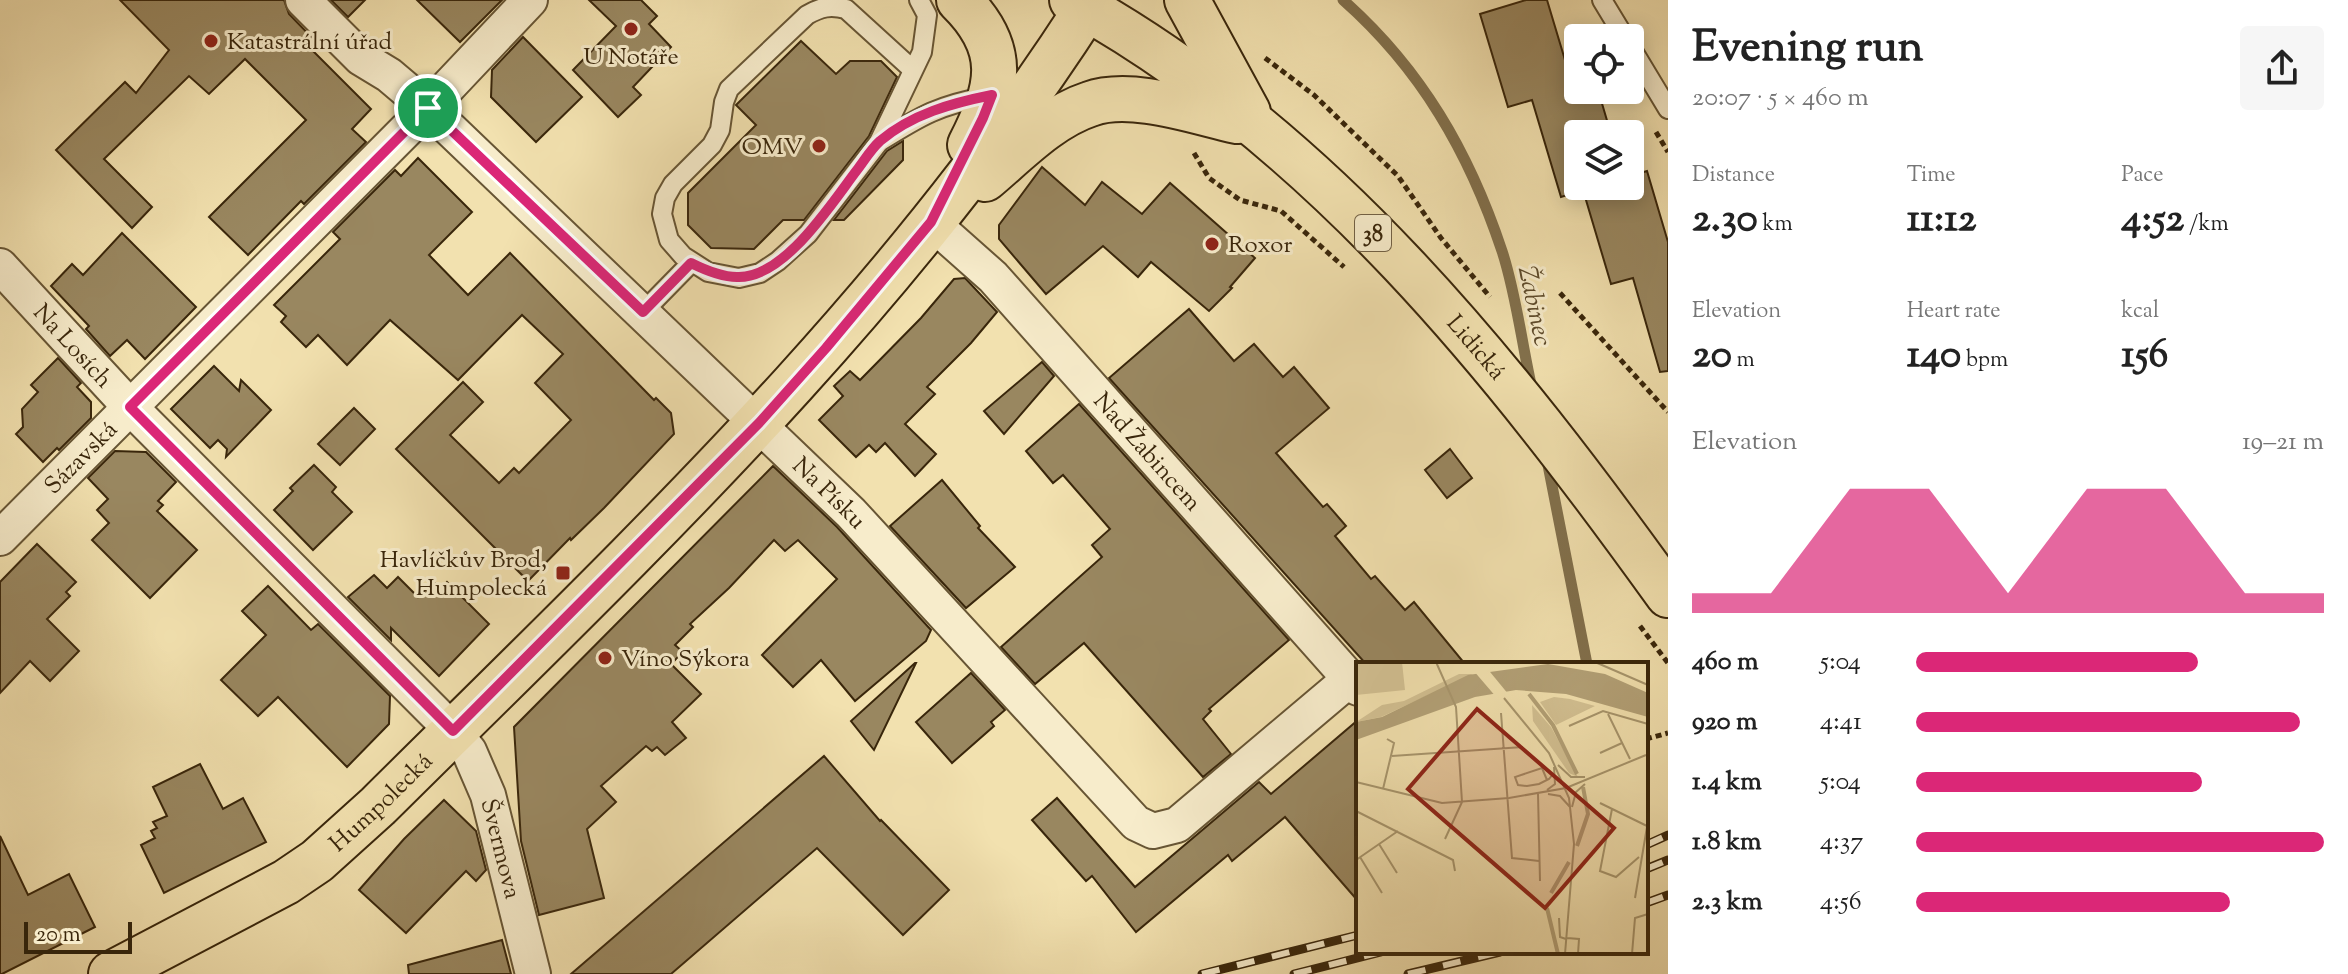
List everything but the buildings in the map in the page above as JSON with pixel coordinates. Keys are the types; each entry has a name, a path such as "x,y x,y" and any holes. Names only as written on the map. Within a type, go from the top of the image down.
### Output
{"main road":[{"name":"Humpolecká","path":"931,222 978,129 992,95 995,77 991,43 981,25 959,0"},
{"name":"Lidická","path":"1187,0 1255,125"},
{"name":"Humpolecká","path":"111,974 246,906 317,861 368,816 453,731 759,423 826,348 931,222 1035,87 1080,4"},
{"name":"Lidická","path":"1080,4 1171,63 1255,125 1357,217 1482,351 1594,493 1668,595"},
{"name":"Humpolecká","path":"931,222 1049,126 1093,102"},
{"name":"Lidická","path":"1093,102 1156,103 1255,125"}],"street":[{"name":"Na Písku","path":"303,0 361,58 389,75 428,108 851,513 1136,823 1153,831 1177,825 1354,684"},
{"name":"Sázavská","path":"0,538 428,108 530,0"},
{"name":"Nad Žabincem","path":"931,222 993,277 1354,684"},
{"name":"Na Losích","path":"0,266 130,407 453,731"},
{"name":"Švermova","path":"453,731 469,751 488,795 533,974"}],"lane":[{"path":"913,70 846,9 821,7 807,15 729,89 720,130 712,145 673,184 665,198 662,214 669,240 691,263 708,272 739,278 760,273 808,234 879,142 922,52 927,15 919,0"},
{"path":"1602,0 1617,24"},
{"path":"1644,69 1668,109"},
{"path":"879,142 923,114 950,103 1035,87"},
{"path":"643,312 691,263"}],"path":[{"path":"1264,57 1314,95 1398,176 1463,264"},
{"path":"1186,146 1195,153 1209,178 1240,200 1281,211 1354,276"},
{"path":"1560,293 1668,412"},
{"path":"1648,738 1668,733"}],"waterway":[{"name":"Žabinec","path":"1343,0 1396,54 1458,146 1489,215 1507,267 1532,389"},
{"name":"Žabinec","path":"1547,460 1587,662"}],"railway":[{"path":"1648,844 1668,835"},
{"path":"1648,868 1668,860"},
{"path":"1648,902 1668,895"},
{"path":"1202,974 1356,936"},
{"path":"1294,974 1373,954"},
{"path":"1408,974 1492,954"}],"place":[{"name":"U Notáře","path":"631,29"},
{"name":"Katastrální úřad","path":"211,41"},
{"name":"OMV","path":"819,146"},
{"name":"Roxor","path":"1212,244"},
{"name":"Havlíčkův Brod, Humpolecká","path":"563,573"},
{"name":"Víno Sýkora","path":"605,658"}],"route":[{"path":"992,95 931,222 826,348 759,423 453,731 130,407 428,108 643,312 691,263 708,272 739,278 760,273 808,234 879,142 923,114 950,103 992,95"}]}
